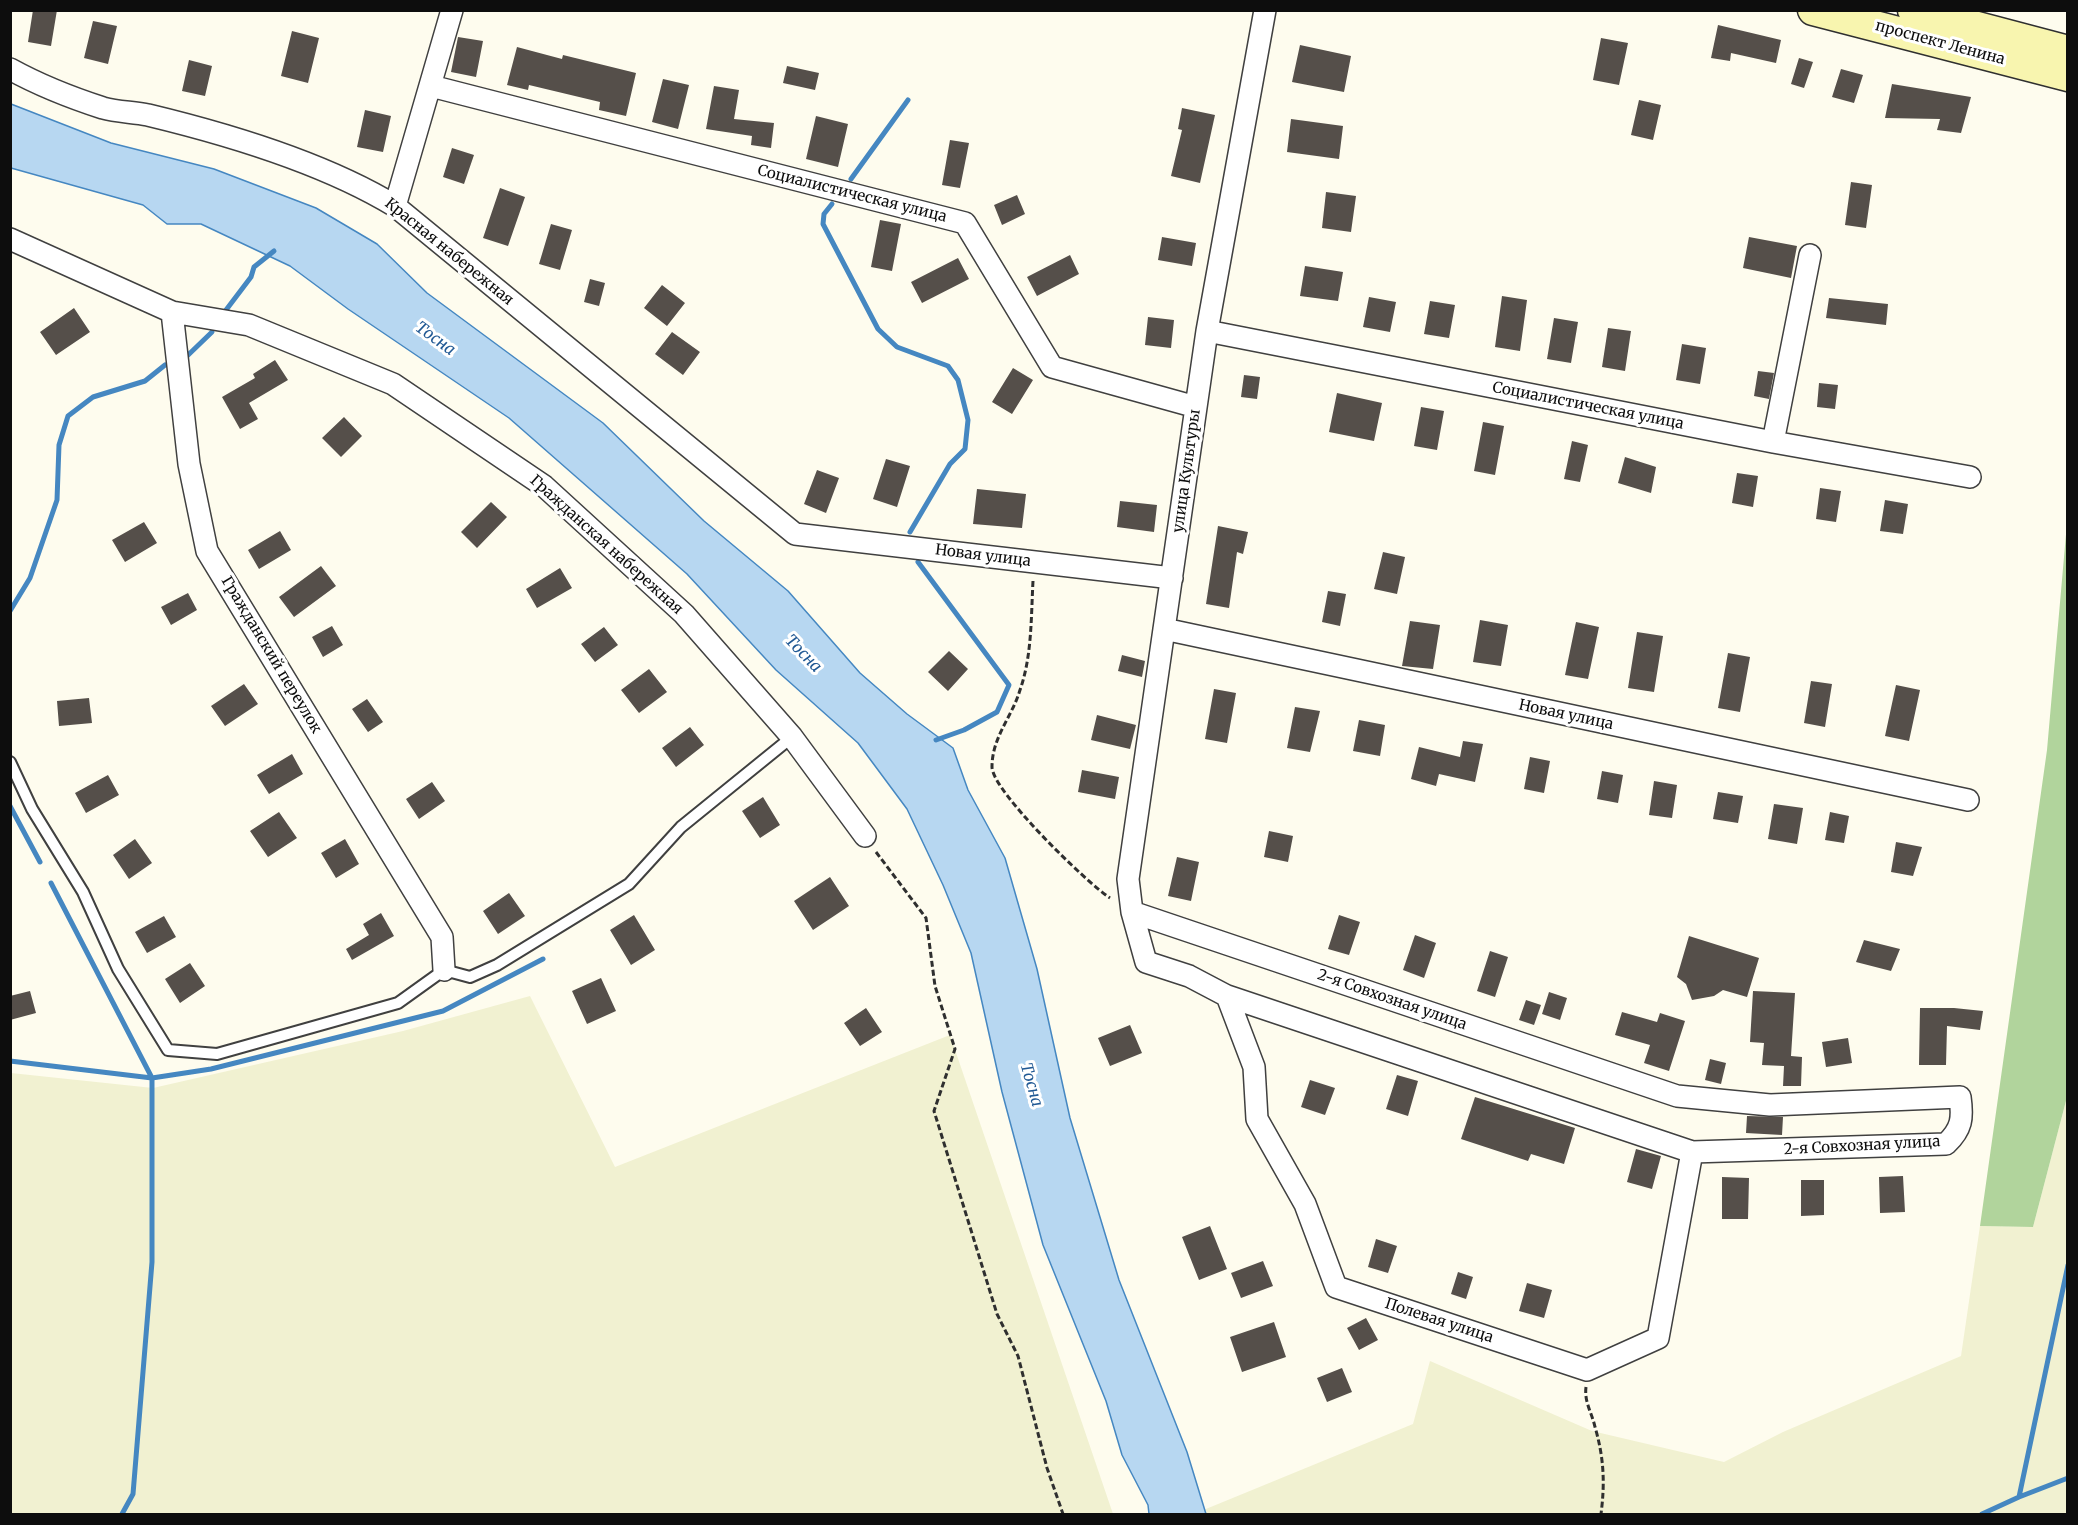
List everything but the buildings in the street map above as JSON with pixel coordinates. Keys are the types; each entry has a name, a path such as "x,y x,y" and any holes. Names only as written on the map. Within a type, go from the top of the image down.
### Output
{"main road":[{"name":"проспект Ленина","path":"1813,10 1975,29 2067,76"},
{"name":"проспект Ленина","path":"1913,10 1975,29 2067,51"}],"street":[{"path":"395,206 452,10"},
{"name":"улица Культуры","path":"1137,934 1128,879 1196,407 1265,10"},
{"name":"Красная набережная","path":"10,69 26,78 105,108 147,115 268,150 366,188 395,206 795,534"},
{"name":"Социалистическая улица","path":"431,86 965,223 1052,367 1196,407"},
{"name":"Гражданская набережная","path":"10,239 172,312 249,325 393,384 544,486 684,614 792,737 865,836"},
{"path":"1773,442 1810,255"},
{"name":"Гражданский переулок","path":"172,312 189,464 207,551 442,937 444,970"},
{"name":"Социалистическая улица","path":"1208,331 1773,442 1970,477"},
{"name":"Новая улица","path":"795,534 1172,578"},
{"name":"Новая улица","path":"1164,629 1968,800"},
{"name":"2-я Совхозная улица","path":"1132,912 1677,1096 1770,1105 1959,1097 1963,1116 1958,1132 1946,1144 1692,1152 1227,996 1190,976 1146,962 1137,934"},
{"name":"Полевая улица","path":"1227,996 1254,1067 1257,1119 1305,1204 1336,1287 1587,1370"},
{"path":"1587,1370 1658,1338 1692,1152"}],"lane":[{"path":"10,762 32,809 83,892 118,969 168,1050 217,1054 398,1003 444,970 470,976 497,965 629,884 681,827 792,737"}],"path":[{"path":"1034,562 1027,666 1020,692 995,742 992,769 998,783 1071,865 1103,893 1132,912"},
{"path":"865,836 926,918 935,986 955,1049 933,1111 997,1314 1018,1356 1047,1468 1062,1515"},
{"path":"1587,1370 1585,1397 1595,1427 1605,1481 1600,1515"}],"green space":[{"path":"2067,523 2067,1097 2033,1227 1980,1226 2047,750"},
{"path":"530,996 615,1167 950,1035 1113,1514 11,1514 11,1073 153,1088 403,1031"},
{"path":"2067,1097 2067,1514 1202,1514 1201,1511 1413,1424 1430,1361 1592,1431 1724,1462 1783,1432 1961,1356 1980,1226 2033,1227"}],"water":[{"name":"Тосна","path":"11,104 111,143 214,169 316,208 377,244 427,293 603,423 704,521 788,591 860,673 907,714 953,748 968,790 1005,858 1037,969 1070,1118 1119,1280 1187,1452 1206,1514 1149,1514 1148,1505 1122,1455 1106,1401 1043,1245 1002,1092 971,953 943,885 907,809 858,743 776,670 687,574 509,418 348,309 290,266 201,224 167,224 143,205 11,168"}],"waterway":[{"path":"851,179 908,100"},
{"path":"832,204 824,214 823,224 878,329 897,347 948,366 958,380 968,420 965,449 950,464 910,532"},
{"path":"223,314 251,277 254,267 274,251"},
{"path":"185,358 212,332"},
{"path":"10,611 30,578 57,500 59,445 68,416 93,397 145,381 165,365"},
{"path":"918,562 1009,685 997,712 964,730 936,740"},
{"path":"10,806 40,862"},
{"path":"51,883 152,1078 152,1262 133,1494 122,1514"},
{"path":"10,1061 152,1078 211,1069 443,1011 543,959"},
{"path":"2068,1265 2019,1497 2068,1478"},
{"path":"1982,1514 2019,1497"}]}
